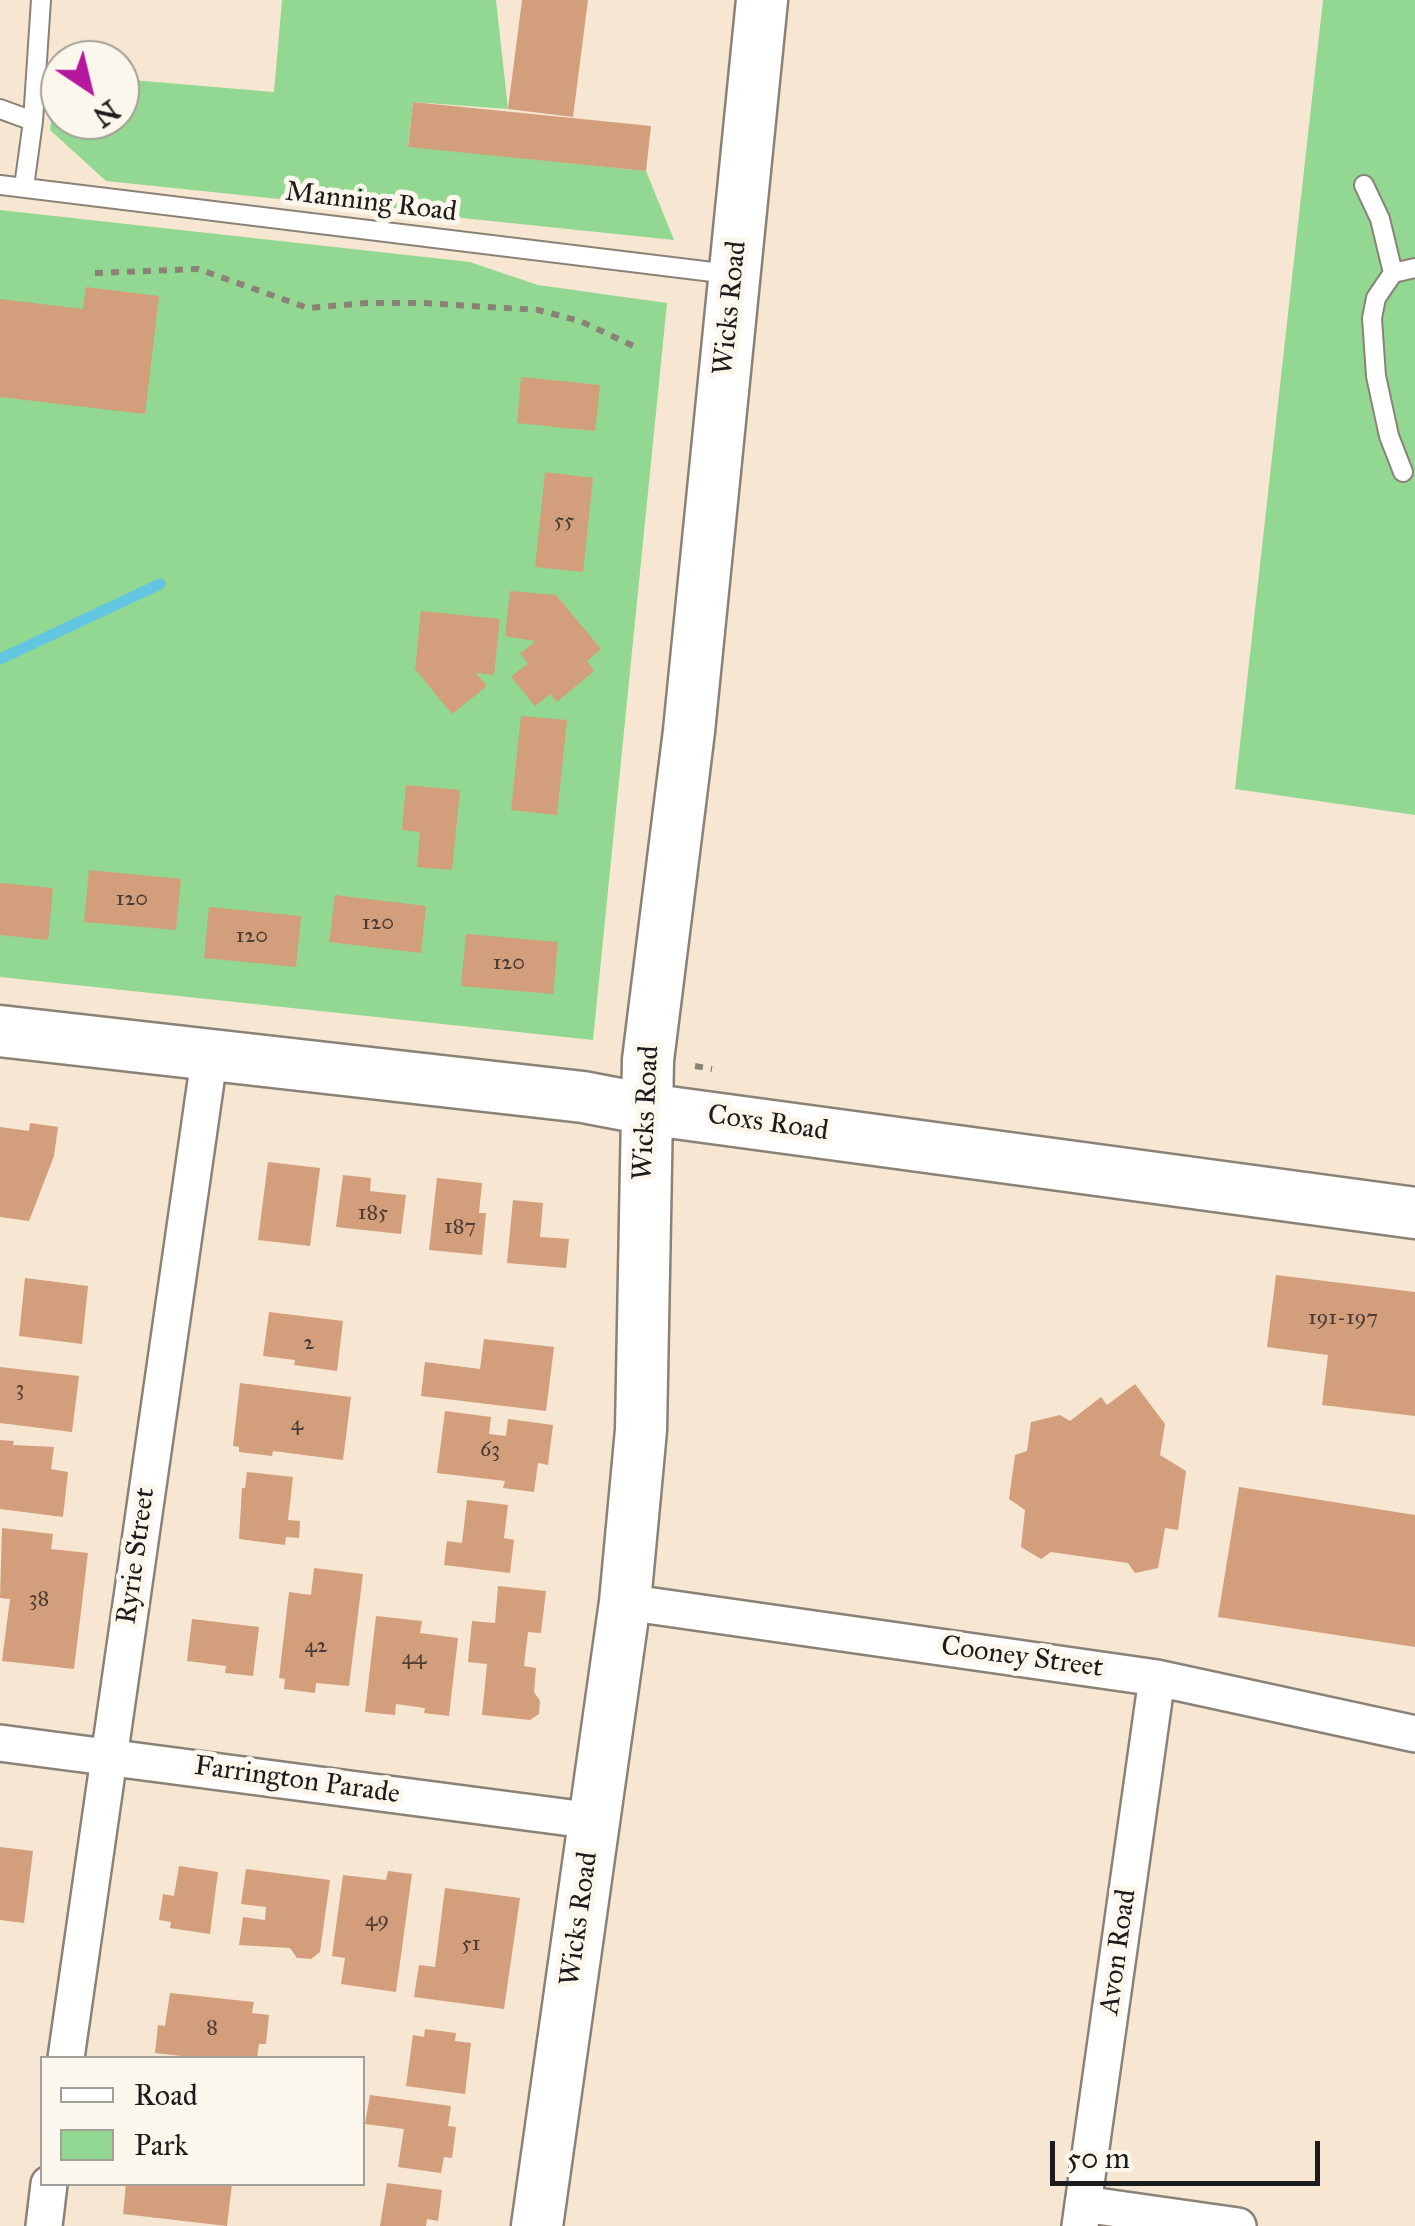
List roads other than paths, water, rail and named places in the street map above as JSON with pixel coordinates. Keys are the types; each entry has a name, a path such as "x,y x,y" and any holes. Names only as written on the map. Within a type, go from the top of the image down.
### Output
{"main road":[{"name":"Wicks Road","path":"537,2226 625,1602 641,1430 648,1060 689,730 762,0"},
{"name":"Coxs Road","path":"0,1031 583,1097 646,1109 1415,1212"}],"street":[{"name":"Ryrie Street","path":"66,2056 210,1053"},
{"name":"Cooney Street","path":"625,1602 1157,1678 1415,1734"},
{"name":"Avon Road","path":"1082,2215 1157,1678"},
{"name":"Farrington Parade","path":"0,1743 594,1821"},
{"path":"44,2226 49,2186"},
{"path":"1082,2215 1238,2226"}],"lane":[{"path":"24,188 41,0"},
{"path":"0,109 33,121"},
{"name":"Manning Road","path":"0,186 735,275"},
{"path":"1364,186 1380,219 1393,273"},
{"path":"1403,472 1389,436 1376,376 1372,318 1376,298 1393,273 1415,268"}],"waterway":[{"path":"0,659 160,584"}]}
